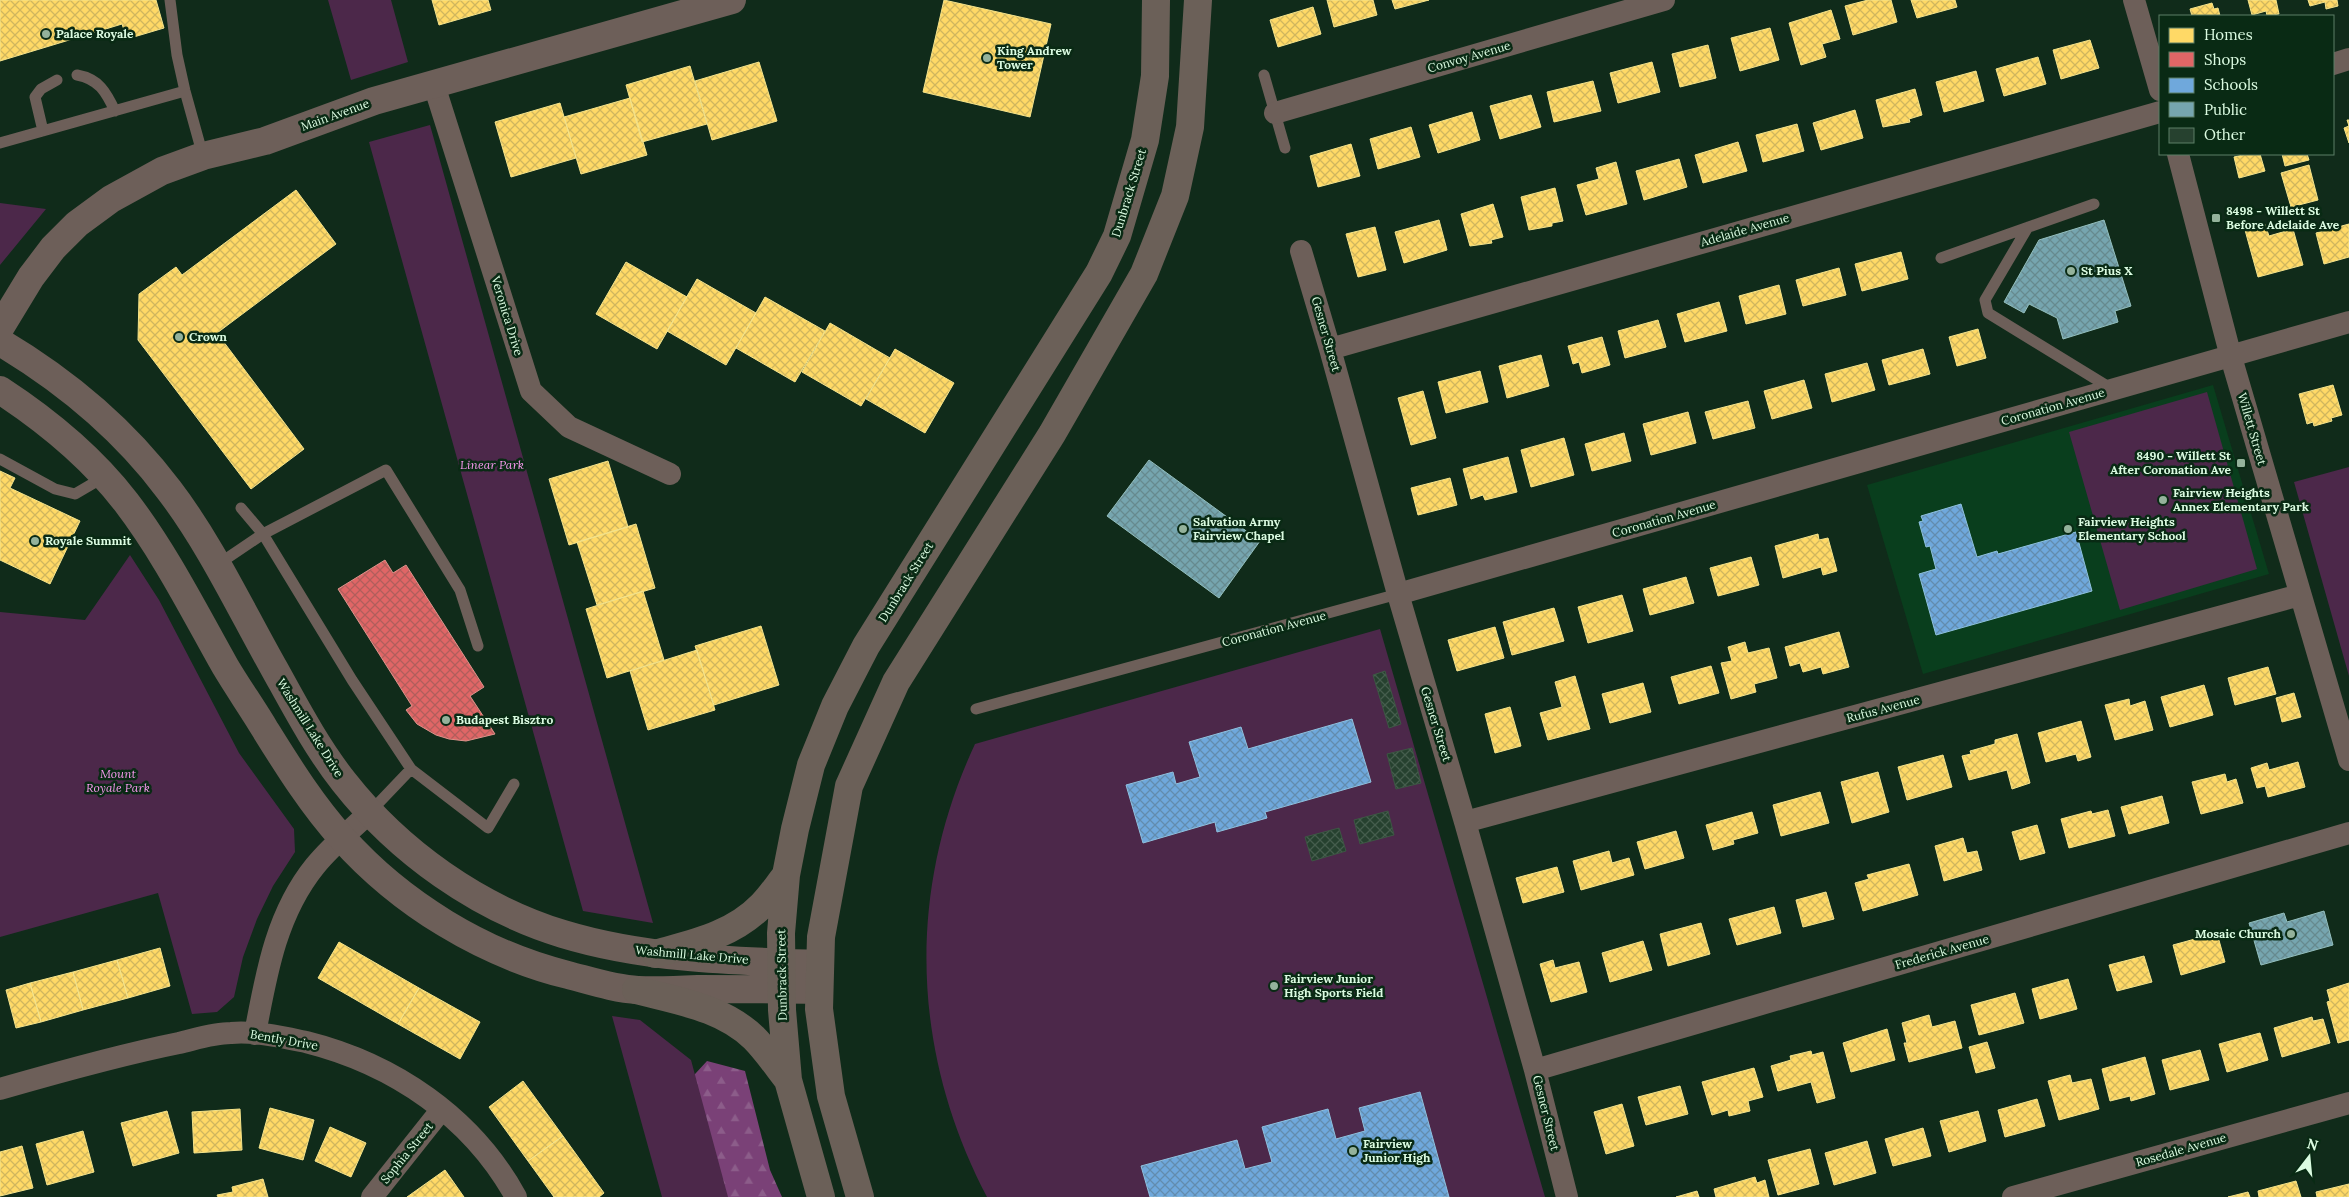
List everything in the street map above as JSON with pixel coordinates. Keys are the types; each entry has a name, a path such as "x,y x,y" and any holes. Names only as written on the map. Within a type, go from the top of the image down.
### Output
{"main road":[{"name":"Dunbrack Street","path":"821,1197 788,1080 780,963 780,933 786,875 811,765 835,706 866,646 1099,273 1118,236 1145,140 1155,76 1156,0"},
{"path":"860,1197 831,1096 822,1043 819,977 830,879 849,786 896,682 1052,434 1144,274 1172,205 1190,126 1198,0"},
{"path":"655,954 718,936 742,922 762,905 786,875"},
{"path":"636,990 695,1005 721,1015 753,1037 788,1080"}],"street":[{"name":"Main Avenue","path":"0,328 31,277 53,248 77,224 111,200 162,171 203,156 265,141 374,101 732,0"},
{"name":"Convoy Avenue","path":"1275,113 1664,0"},
{"path":"2134,0 2159,87"},
{"path":"2334,64 2349,59"},
{"name":"Veronica Drive","path":"434,85 531,391 569,427 670,474"},
{"name":"Adelaide Avenue","path":"1330,349 2159,112"},
{"name":"Willett Street","path":"2178,155 2231,356 2349,760"},
{"name":"Gesner Street","path":"1301,251 1535,1070 1567,1197"},
{"name":"Coronation Avenue","path":"1398,594 2349,322"},
{"name":"Washmill Lake Drive","path":"0,342 51,375 91,408 140,454 171,492 217,565 319,746 344,782 370,812 401,842 428,863 480,899 561,934 600,944 655,954 780,963 819,977"},
{"path":"0,390 56,430 104,477 125,501 151,537 194,608 226,667 286,762 342,838 371,868 403,894 450,926 489,946 542,969 636,990 781,989 819,977"},
{"name":"Rufus Avenue","path":"1465,822 2300,595"},
{"path":"256,1034 266,976 280,927 294,898 315,867 370,812"},
{"name":"Frederick Avenue","path":"1535,1070 2349,834"},
{"name":"Bently Drive","path":"0,1089 97,1062 231,1032 305,1042 364,1061 406,1082 442,1109 472,1136 486,1152 516,1197"},
{"name":"Rosedale Avenue","path":"2013,1197 2349,1103"},
{"name":"Sophia Street","path":"372,1197 442,1109"}],"lane":[{"path":"170,0 177,55 203,156"},
{"path":"77,75 88,77 98,83 106,92 115,111"},
{"path":"1264,75 1285,148"},
{"path":"43,131 35,97 41,89 57,80"},
{"path":"0,143 185,92"},
{"path":"1941,258 2094,204"},
{"path":"2028,227 1985,300 1988,313 2114,390"},
{"path":"0,459 55,489 75,494 104,477"},
{"path":"217,565 263,534 386,470 460,590 478,646"},
{"path":"241,508 263,534 352,680 411,769 488,828 514,784"},
{"name":"Coronation Avenue","path":"976,709 1398,594"},
{"path":"370,812 411,769"}],"shaded area":[{"name":"Fairview Heights Elementary School","path":"2213,385 2269,574 1923,674 1867,485"}],"green space":[{"path":"328,0 391,0 408,62 351,80"},
{"name":"Linear Park","path":"430,125 653,923 583,911 369,142"},
{"path":"0,203 46,209 0,265"},
{"name":"Fairview Heights Annex Elementary Park","path":"2207,392 2257,569 2120,610 2069,432"},
{"path":"2349,467 2349,676 2294,482"},
{"name":"Mount Royale Park","path":"130,555 159,600 239,753 294,829 295,852 273,886 257,919 243,957 234,997 217,1012 192,1014 158,893 0,937 0,612 85,620"},
{"path":"1380,629 1545,1197 987,1197 962,1142 943,1086 932,1029 927,972 928,914 937,857 953,800 975,744"},
{"path":"612,1016 640,1020 691,1060 728,1197 662,1197"},
{"path":"707,1061 745,1071 770,1170 782,1197 720,1197 684,1086"}],"building: Homes":[{"name":"Palace Royale","path":"0,0 156,0 164,28 127,39 122,24 0,61"},
{"path":"432,0 488,0 491,10 439,25"},
{"name":"King Andrew Tower","path":"944,0 1051,24 1030,117 923,92"},
{"path":"1327,0 1373,0 1377,15 1334,27"},
{"path":"1392,0 1429,0 1395,9"},
{"path":"1868,0 1891,0 1897,22 1853,35 1845,6"},
{"path":"1911,0 1955,0 1957,7 1917,18"},
{"path":"2248,0 2276,0 2279,14 2267,15 2266,11 2252,15"},
{"path":"2308,0 2337,0 2338,6 2326,9 2325,2 2310,6"},
{"path":"2212,3 2214,9 2218,8 2220,15 2192,15 2190,9"},
{"path":"1313,7 1321,34 1278,47 1270,20"},
{"path":"1831,10 1840,39 1822,44 1826,57 1801,65 1789,23"},
{"path":"1770,28 1779,60 1740,71 1731,38"},
{"path":"2090,40 2099,68 2061,79 2053,50"},
{"path":"1708,45 1716,78 1680,87 1672,54"},
{"path":"2038,57 2046,84 2004,96 1996,69"},
{"path":"759,62 777,121 712,140 695,81"},
{"path":"1652,62 1660,92 1618,103 1610,73"},
{"path":"690,66 707,124 642,142 626,85"},
{"path":"1976,71 1984,101 1944,112 1936,82"},
{"path":"1593,81 1601,111 1554,122 1547,92"},
{"path":"1915,89 1922,115 1909,119 1910,122 1883,127 1876,100"},
{"path":"1531,95 1541,127 1500,139 1490,106"},
{"path":"630,98 647,155 581,174 564,117"},
{"path":"560,103 576,158 511,177 495,122"},
{"path":"1855,110 1863,138 1821,150 1813,123"},
{"path":"1472,112 1480,140 1438,153 1429,125"},
{"path":"1797,124 1804,151 1763,162 1756,135"},
{"path":"2349,126 2349,143 2344,128"},
{"path":"1411,127 1420,157 1378,169 1370,139"},
{"path":"1738,142 1747,171 1703,183 1695,155"},
{"path":"1351,144 1360,176 1318,187 1310,156"},
{"path":"2260,155 2265,171 2239,178 2234,157"},
{"path":"2282,155 2307,155 2309,160 2285,166"},
{"path":"1679,159 1687,187 1644,200 1636,171"},
{"path":"1616,162 1627,204 1586,215 1577,185 1599,179 1596,168"},
{"path":"2309,165 2318,200 2291,207 2281,173"},
{"path":"1555,188 1563,221 1552,223 1552,226 1529,230 1521,197"},
{"name":"Crown","path":"296,190 336,244 217,333 304,449 251,489 138,340 139,294 176,267 182,275"},
{"path":"1493,204 1503,237 1491,240 1492,243 1470,246 1461,214"},
{"path":"1439,220 1447,250 1404,263 1395,232"},
{"path":"2265,224 2269,236 2293,229 2303,265 2258,277 2245,230"},
{"path":"2349,224 2349,257 2324,264 2316,233"},
{"path":"1375,227 1386,270 1358,277 1346,234"},
{"path":"1901,252 1908,279 1862,291 1855,264"},
{"path":"626,262 687,297 657,349 596,314"},
{"path":"1839,268 1846,295 1803,306 1796,280"},
{"path":"697,279 756,313 726,365 667,331"},
{"path":"1779,285 1786,314 1746,324 1739,296"},
{"path":"765,297 825,331 795,382 736,348"},
{"path":"1719,302 1727,331 1685,342 1677,314"},
{"path":"1658,320 1666,347 1625,358 1618,331"},
{"path":"830,323 890,358 861,406 802,372"},
{"path":"1978,329 1986,358 1957,366 1949,337"},
{"path":"1602,337 1610,365 1582,373 1579,362 1573,364 1568,346"},
{"path":"895,349 954,383 925,433 866,399"},
{"path":"1923,349 1930,374 1889,385 1882,360"},
{"path":"1541,355 1549,386 1507,398 1499,366"},
{"path":"1867,363 1875,390 1832,402 1825,374"},
{"path":"1480,371 1488,402 1446,413 1438,382"},
{"path":"1804,380 1812,408 1772,419 1764,391"},
{"path":"2333,385 2342,415 2331,418 2332,421 2314,426 2313,422 2307,424 2299,394"},
{"path":"1423,391 1436,438 1411,445 1398,398"},
{"path":"1748,401 1755,428 1713,439 1705,412"},
{"path":"1688,412 1696,443 1651,455 1643,424"},
{"path":"1624,433 1631,461 1592,471 1585,444"},
{"path":"1564,438 1574,475 1531,487 1521,450"},
{"path":"1508,457 1517,492 1485,500 1483,495 1471,499 1463,469"},
{"path":"608,461 628,527 569,545 549,479"},
{"name":"Royale Summit","path":"0,471 15,478 10,488 80,521 50,584 0,560"},
{"path":"1450,478 1457,505 1418,515 1411,488"},
{"path":"636,524 655,588 597,605 577,542"},
{"path":"1818,534 1819,540 1828,538 1837,571 1823,575 1821,567 1783,578 1775,546"},
{"path":"1751,557 1759,585 1718,596 1710,568"},
{"path":"1686,577 1694,603 1650,615 1643,589"},
{"path":"643,591 664,660 607,678 586,609"},
{"path":"1622,595 1633,631 1588,643 1578,607"},
{"path":"1554,608 1564,641 1512,655 1503,622"},
{"path":"761,626 779,685 714,705 695,646"},
{"path":"1495,627 1504,658 1457,671 1448,640"},
{"path":"1839,632 1849,667 1823,674 1821,667 1803,672 1800,663 1790,666 1785,647"},
{"path":"1745,642 1748,653 1769,648 1777,678 1754,684 1756,692 1731,699 1721,663 1732,661 1728,647"},
{"path":"697,650 715,710 648,730 630,671"},
{"path":"1711,666 1719,693 1679,704 1671,677"},
{"path":"2268,667 2276,694 2235,705 2228,678"},
{"path":"1575,676 1590,729 1548,740 1540,713 1562,707 1555,682"},
{"path":"1643,683 1651,712 1610,723 1602,694"},
{"path":"2204,685 2213,715 2170,727 2161,697"},
{"path":"2294,693 2301,717 2282,722 2276,698"},
{"path":"2129,699 2130,706 2145,701 2153,730 2115,740 2105,705"},
{"path":"1510,707 1521,746 1495,753 1485,714"},
{"path":"2081,721 2091,757 2078,761 2076,754 2046,762 2038,733"},
{"path":"2017,734 2030,783 2012,789 2007,770 1969,780 1962,756 1971,754 1970,751 1995,744 1995,740"},
{"path":"1943,755 1952,787 1907,800 1898,767"},
{"path":"2298,762 2305,787 2268,797 2265,786 2257,788 2251,768 2267,763 2269,770"},
{"path":"1878,772 1889,812 1852,823 1841,782"},
{"path":"2225,774 2227,782 2236,779 2243,803 2201,814 2192,782"},
{"path":"1820,792 1829,823 1781,836 1773,805"},
{"path":"2162,796 2169,823 2129,834 2121,807"},
{"path":"2108,810 2115,836 2069,848 2061,819 2091,811 2092,814"},
{"path":"1752,812 1758,833 1733,840 1734,844 1713,850 1706,825"},
{"path":"2037,825 2045,853 2020,860 2012,832"},
{"path":"1676,831 1684,858 1645,869 1637,842"},
{"path":"1963,838 1967,853 1977,851 1982,870 1944,881 1935,846"},
{"path":"1609,851 1612,863 1629,858 1634,875 1581,890 1573,861"},
{"path":"1909,864 1918,895 1863,911 1855,883 1869,879 1867,875"},
{"path":"1557,867 1564,892 1523,903 1516,878"},
{"path":"1826,892 1834,919 1803,927 1796,900"},
{"path":"1774,907 1781,933 1737,945 1729,919"},
{"path":"1701,923 1710,954 1668,966 1660,934"},
{"path":"2217,933 2225,962 2181,975 2173,945"},
{"path":"1643,941 1652,970 1610,982 1602,953"},
{"path":"339,942 419,988 398,1024 318,978"},
{"path":"160,948 170,986 128,998 117,960"},
{"path":"2144,956 2152,982 2117,991 2109,965"},
{"path":"117,960 128,998 83,1010 73,972"},
{"path":"1553,960 1555,968 1579,962 1587,992 1551,1002 1540,964"},
{"path":"73,972 83,1010 41,1022 30,983"},
{"path":"2068,979 2077,1009 2040,1019 2032,989"},
{"path":"30,983 41,1022 16,1028 6,990"},
{"path":"2349,983 2349,1040 2338,1043 2327,1002 2330,1001 2327,990"},
{"path":"419,988 480,1022 460,1059 398,1024"},
{"path":"2015,993 2024,1023 1979,1035 1971,1005"},
{"path":"1929,1015 1932,1027 1955,1021 1962,1048 1909,1062 1904,1043 1907,1043 1902,1023"},
{"path":"2312,1017 2313,1021 2323,1019 2330,1043 2282,1057 2274,1028"},
{"path":"1887,1029 1895,1060 1851,1072 1843,1043"},
{"path":"2260,1033 2268,1060 2227,1072 2219,1044"},
{"path":"1987,1042 1995,1068 1976,1073 1969,1047"},
{"path":"2200,1050 2209,1080 2170,1090 2162,1060"},
{"path":"1811,1051 1812,1055 1823,1052 1835,1098 1817,1103 1811,1082 1778,1091 1771,1066 1791,1060 1790,1056"},
{"path":"2145,1057 2155,1094 2131,1101 2130,1096 2110,1101 2102,1069"},
{"path":"1754,1068 1763,1097 1748,1101 1750,1111 1729,1116 1728,1110 1712,1115 1702,1082"},
{"path":"2070,1075 2072,1083 2091,1079 2099,1109 2059,1120 2048,1081"},
{"path":"523,1081 563,1136 528,1161 489,1107"},
{"path":"1680,1086 1688,1114 1646,1125 1638,1097"},
{"path":"2037,1099 2045,1126 2005,1137 1998,1110"},
{"path":"1622,1104 1634,1146 1606,1154 1594,1112"},
{"path":"270,1108 314,1120 303,1160 259,1148"},
{"path":"240,1109 242,1150 194,1153 192,1112"},
{"path":"167,1111 179,1153 133,1166 121,1123"},
{"path":"1978,1111 1986,1141 1949,1152 1940,1121"},
{"path":"330,1127 366,1143 351,1177 315,1161"},
{"path":"1923,1128 1931,1156 1893,1166 1885,1139"},
{"path":"83,1131 94,1172 47,1185 36,1144"},
{"path":"563,1136 604,1193 599,1197 554,1197 528,1161"},
{"path":"1867,1141 1876,1173 1834,1185 1825,1153"},
{"path":"22,1146 33,1188 0,1196 0,1152"},
{"path":"1810,1149 1819,1184 1778,1195 1768,1160"},
{"path":"445,1170 464,1197 407,1197"},
{"path":"1755,1177 1757,1183 1765,1180 1769,1197 1716,1197 1714,1189"},
{"path":"263,1179 268,1197 218,1197 217,1195 233,1192 232,1187"},
{"path":"2296,1181 2301,1197 2259,1197 2258,1191"},
{"path":"2349,1184 2349,1197 2317,1197 2316,1192"},
{"path":"1697,1191 1699,1197 1676,1197"},
{"path":"2248,1192 2250,1197 2228,1197"}],"building: Shops":[{"path":"385,560 393,573 406,565 484,687 470,696 495,734 466,741 449,739 436,735 417,724 406,710 412,706 338,589"}],"building: Schools":[{"path":"1961,504 1977,557 1997,551 1998,554 2076,532 2092,591 1936,635 1919,574 1936,569 1930,546 1926,547 1919,522 1923,521 1921,516"},
{"path":"1352,719 1371,782 1265,812 1267,818 1217,832 1215,822 1143,843 1126,785 1173,772 1176,784 1200,777 1189,742 1241,727 1248,749"},
{"name":"Fairview Junior High","path":"1420,1092 1449,1197 1150,1197 1141,1166 1237,1140 1245,1169 1272,1162 1262,1127 1328,1109 1336,1139 1365,1131 1359,1108"}],"building: Public":[{"name":"St Pius X","path":"2104,220 2131,306 2115,311 2118,322 2063,339 2057,318 2029,304 2024,313 2004,302 2039,240"},
{"name":"Salvation Army Fairview Chapel","path":"1149,460 1260,541 1219,598 1107,516"},
{"name":"Mosaic Church","path":"2324,911 2333,945 2261,965 2249,923 2284,913 2287,922"}],"building: Other":[{"path":"1385,671 1401,724 1389,728 1373,675"},
{"path":"1412,748 1421,783 1396,789 1387,754"},
{"path":"1388,811 1394,835 1360,844 1354,820"},
{"path":"1339,828 1346,851 1312,861 1305,837"}],"place":[{"name":"Palace Royale","path":"46,34"},
{"name":"King Andrew Tower","path":"987,58"},
{"name":"8498 - Willett St Before Adelaide Ave","path":"2216,218"},
{"name":"St Pius X","path":"2071,271"},
{"name":"Crown","path":"179,337"},
{"name":"8490 - Willett St After Coronation Ave","path":"2241,463"},
{"name":"Fairview Heights Annex Elementary Park","path":"2163,500"},
{"name":"Salvation Army Fairview Chapel","path":"1183,529"},
{"name":"Fairview Heights Elementary School","path":"2068,529"},
{"name":"Royale Summit","path":"35,541"},
{"name":"Budapest Bisztro","path":"446,720"},
{"name":"Mosaic Church","path":"2291,934"},
{"name":"Fairview Junior High Sports Field","path":"1274,986"},
{"name":"Fairview Junior High","path":"1353,1151"}]}
